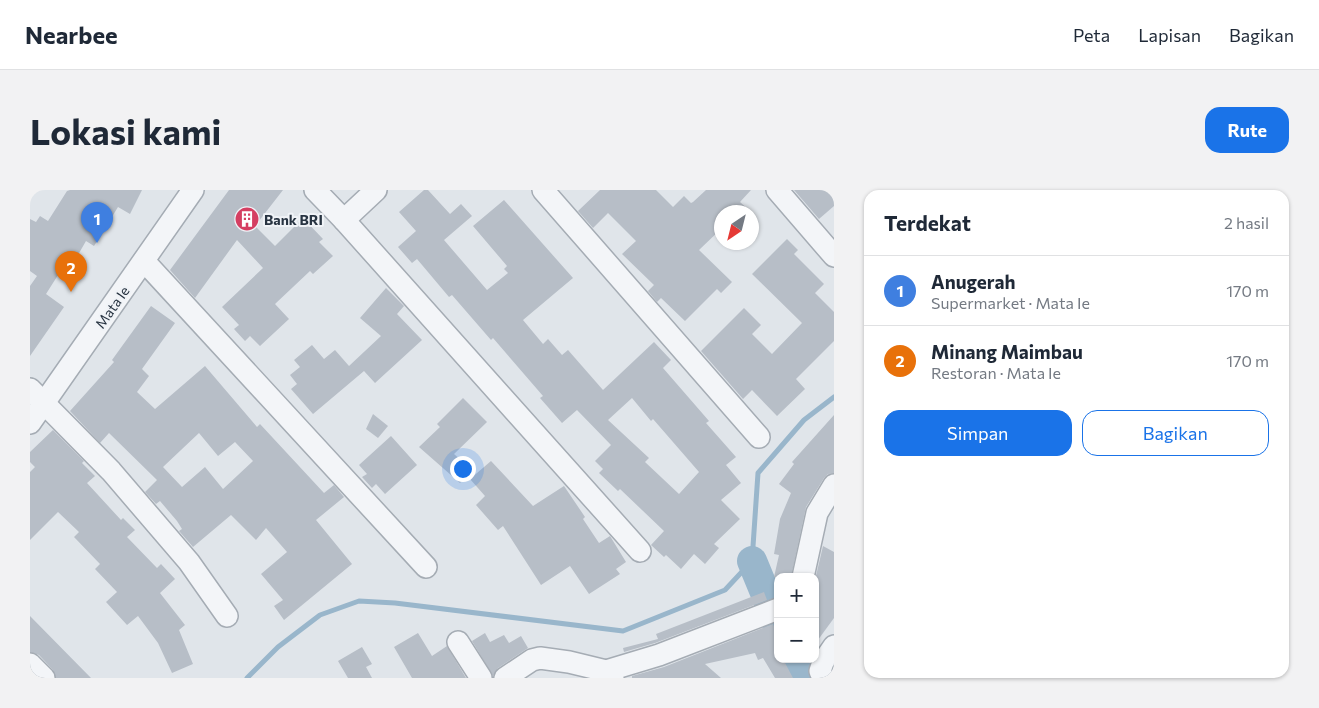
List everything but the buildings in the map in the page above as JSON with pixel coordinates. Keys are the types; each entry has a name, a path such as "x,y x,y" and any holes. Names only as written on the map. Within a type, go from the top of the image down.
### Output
{"street":[{"name":"Mata Ie","path":"30,423 37,396 144,261 193,190"},
{"path":"315,190 640,551"},
{"path":"344,220 376,190"},
{"path":"543,190 759,437"},
{"path":"777,190 834,256"},
{"path":"144,261 426,566"},
{"path":"37,396 111,471 182,554 227,616"},
{"path":"805,573 826,517 834,484"},
{"path":"505,678 532,660 540,658 569,662 609,674 773,612"},
{"path":"458,642 481,678"},
{"path":"823,678 820,671 823,662 834,646"},
{"path":"30,664 44,678"}],"waterway":[{"path":"247,678 278,647 320,615 359,601 395,603 623,631 725,590 752,561 758,473 804,420 834,397"},
{"path":"752,561 776,618"},
{"path":"795,663 803,678"}],"place":[{"name":"Bank BRI","path":"247,219"},
{"name":"Anugerah","path":"97,243"},
{"name":"Minang Maimbau","path":"71,292"}]}
